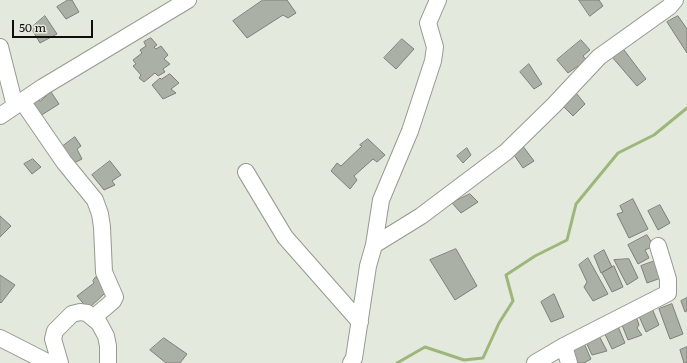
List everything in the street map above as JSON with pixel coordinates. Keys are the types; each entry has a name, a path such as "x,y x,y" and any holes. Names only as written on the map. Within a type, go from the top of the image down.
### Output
{"street":[{"path":"0,116 171,4 188,0"},
{"path":"351,363 354,358 368,266 374,244 382,200 410,131 433,61 435,47 428,23 438,0"},
{"path":"374,244 421,216 506,152 599,57 676,1"},
{"path":"0,47 18,103 64,162 88,189 100,214 104,254 104,272 115,297 113,301 93,318"},
{"path":"246,172 285,237 360,322"},
{"path":"535,363 564,346 668,293 668,278 658,246"},
{"path":"60,363 53,339 55,331 72,314 80,312 87,313 99,323 106,336 108,346 108,363"},
{"path":"0,338 50,363"},
{"path":"564,346 569,363"}],"building":[{"path":"68,0 72,0 79,12 66,19 57,7"},
{"path":"263,0 287,0 296,13 288,18 283,15 247,38 233,21"},
{"path":"579,0 599,0 603,6 590,16"},
{"path":"45,16 57,34 40,43 31,28"},
{"path":"678,16 687,29 687,53 667,22"},
{"path":"151,38 157,45 154,47 156,49 161,46 168,55 164,59 170,64 163,69 165,72 158,76 155,73 144,82 139,78 141,75 133,66 136,64 133,60 142,53 140,50 146,46 144,42"},
{"path":"402,39 414,49 396,69 384,58"},
{"path":"581,40 590,50 583,56 589,63 581,70 578,66 568,73 557,60"},
{"path":"624,50 646,79 637,86 612,57"},
{"path":"529,64 542,84 534,89 520,72"},
{"path":"170,74 179,83 171,89 176,93 163,99 152,85 160,78 161,79"},
{"path":"572,88 585,104 573,116 558,101"},
{"path":"51,92 59,104 40,116 30,101 37,98 40,101"},
{"path":"75,137 81,146 77,149 82,159 70,165 59,149"},
{"path":"368,139 385,155 377,162 373,159 354,176 357,180 350,189 331,171 337,163 341,166 362,146 360,145"},
{"path":"522,145 534,161 523,168 512,152"},
{"path":"467,148 471,155 463,163 457,156"},
{"path":"33,159 41,167 32,174 24,164"},
{"path":"110,161 121,175 112,181 115,185 104,190 92,175"},
{"path":"470,194 478,202 461,213 452,203"},
{"path":"633,199 648,229 629,238 617,214 623,212 620,206"},
{"path":"660,205 670,223 658,230 648,211"},
{"path":"0,216 11,226 0,237"},
{"path":"647,235 654,246 645,250 649,258 638,264 628,245"},
{"path":"456,249 477,286 455,300 430,260"},
{"path":"604,250 612,267 601,273 594,256"},
{"path":"588,258 608,294 593,301 584,287 587,282 579,265"},
{"path":"629,259 638,278 627,285 614,260"},
{"path":"655,261 661,278 647,283 641,266"},
{"path":"614,266 623,287 612,292 602,273"},
{"path":"0,275 15,285 1,303 0,302"},
{"path":"96,277 112,294 109,296 104,294 88,309 77,296 94,283 93,281"},
{"path":"554,294 564,317 551,322 541,302"},
{"path":"687,298 687,311 685,312 681,301"},
{"path":"672,304 683,334 670,339 659,309"},
{"path":"651,306 659,325 646,332 638,314"},
{"path":"636,316 639,325 637,328 642,335 628,340 620,320"},
{"path":"616,322 625,343 612,349 603,330"},
{"path":"597,332 607,351 592,355 584,338"},
{"path":"164,338 187,354 180,363 166,363 150,350"},
{"path":"583,341 591,359 584,363 576,363 569,346"},
{"path":"687,347 687,363 684,363 680,350"}],"waterway":[{"path":"397,363 425,347 464,360 483,358 499,323 513,301 506,275 535,256 567,240 576,204 618,153 654,135 687,108"}]}
